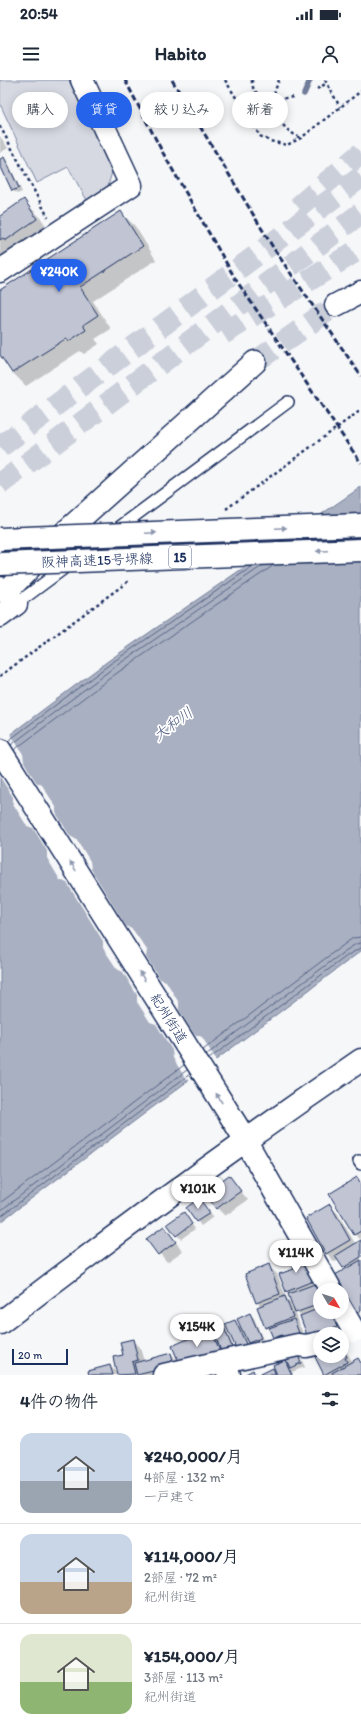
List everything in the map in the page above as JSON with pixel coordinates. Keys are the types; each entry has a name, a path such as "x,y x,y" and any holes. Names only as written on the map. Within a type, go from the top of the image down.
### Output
{"main road":[{"path":"0,271 131,185 82,80"},
{"path":"336,305 361,292"},
{"path":"5,600 62,535 255,362"},
{"name":"阪神高速15号堺線","path":"0,539 361,525"},
{"path":"0,535 62,535"},
{"name":"阪神高速15号堺線","path":"0,564 361,550"},
{"name":"紀州街道","path":"0,750 243,1136 327,1283"},
{"path":"0,1323 243,1136 361,1060"},
{"path":"164,1375 227,1368 298,1346 313,1344"}],"lane":[{"path":"5,600 288,402"}],"path":[{"path":"225,80 260,136 270,141 287,144 301,138 361,91"},
{"path":"252,80 254,90 256,92"},
{"path":"276,92 279,80"},
{"path":"317,89 326,82 340,107"},
{"path":"288,98 294,97"},
{"path":"0,126 56,234"},
{"path":"286,128 294,135 301,138"}],"shaded area":[{"path":"0,80 69,80 76,95 76,128 91,128 112,172 108,186 88,202 68,167 37,183 0,104"}],"water":[{"name":"大和川","path":"361,487 361,951 0,1222 0,742 108,661"}],"pier":[{"path":"10,733 23,754 24,762 36,782 42,785 56,807 56,813 70,836 77,840 90,861 91,869 126,926 133,930 147,950 146,957 160,979 166,981 179,1003 179,1010 194,1034 202,1037 215,1058 215,1063 191,1081 185,1078 173,1058 172,1050 156,1024 150,1022 137,1002 137,995 123,972 117,969 103,948 103,941 67,883 60,880 47,858 47,851 33,828 27,826 13,804 13,797 0,777 0,740"}],"building":[{"path":"4,157 19,188 12,191 0,165 0,159"},
{"path":"24,199 37,219 5,241 3,238 0,240 0,216"},
{"path":"121,211 143,246 80,287 98,315 83,325 86,330 69,341 67,338 12,373 0,355 0,290"},
{"path":"229,1175 241,1191 216,1209 205,1193"},
{"path":"357,1177 361,1184 361,1231 354,1235 329,1194"},
{"path":"199,1198 210,1213 196,1222 186,1208"},
{"path":"330,1204 350,1240 326,1254 306,1218"},
{"path":"184,1212 192,1224 176,1236 167,1224"},
{"path":"164,1226 176,1242 158,1255 146,1239"},
{"path":"361,1240 361,1257 343,1268 335,1256"},
{"path":"302,1252 313,1281 286,1292 279,1274 294,1269 289,1257"},
{"path":"361,1260 361,1310 357,1313 349,1299 349,1283 340,1283 335,1275"},
{"path":"269,1264 280,1294 256,1303 245,1274"},
{"path":"313,1285 313,1307 295,1313 288,1294"},
{"path":"285,1296 293,1317 265,1328 257,1307"},
{"path":"313,1311 313,1319 334,1319 337,1327 313,1327 313,1336 308,1338 300,1316"},
{"path":"250,1313 261,1338 248,1343 237,1319"},
{"path":"294,1319 300,1336 285,1342 282,1335 273,1338 269,1328"},
{"path":"235,1320 246,1344 236,1348 225,1324"},
{"path":"222,1323 232,1347 221,1351 212,1327"},
{"path":"210,1329 221,1353 180,1365 172,1346"},
{"path":"133,1339 138,1360 132,1362 135,1374 117,1375 113,1357 123,1355 120,1342"},
{"path":"296,1350 301,1363 290,1368 284,1355"},
{"path":"171,1353 174,1366 137,1375 134,1363"},
{"path":"358,1358 361,1363 361,1375 333,1375 332,1373"},
{"path":"285,1360 292,1375 277,1375 273,1365"},
{"path":"318,1363 345,1363 324,1375"},
{"path":"110,1365 113,1375 89,1375 88,1371"},
{"path":"273,1368 276,1375 259,1375"},
{"path":"253,1370 255,1375 244,1375"}],"waterway":[{"path":"304,94 310,80"}],"tunnel":[{"path":"298,207 361,153"},
{"path":"0,447 361,177"},
{"path":"0,484 361,213"},
{"path":"223,334 361,248"},
{"path":"255,362 336,305"}],"railway":[{"path":"125,80 163,153 236,280 361,463"},
{"path":"172,80 274,249 361,376"}]}
